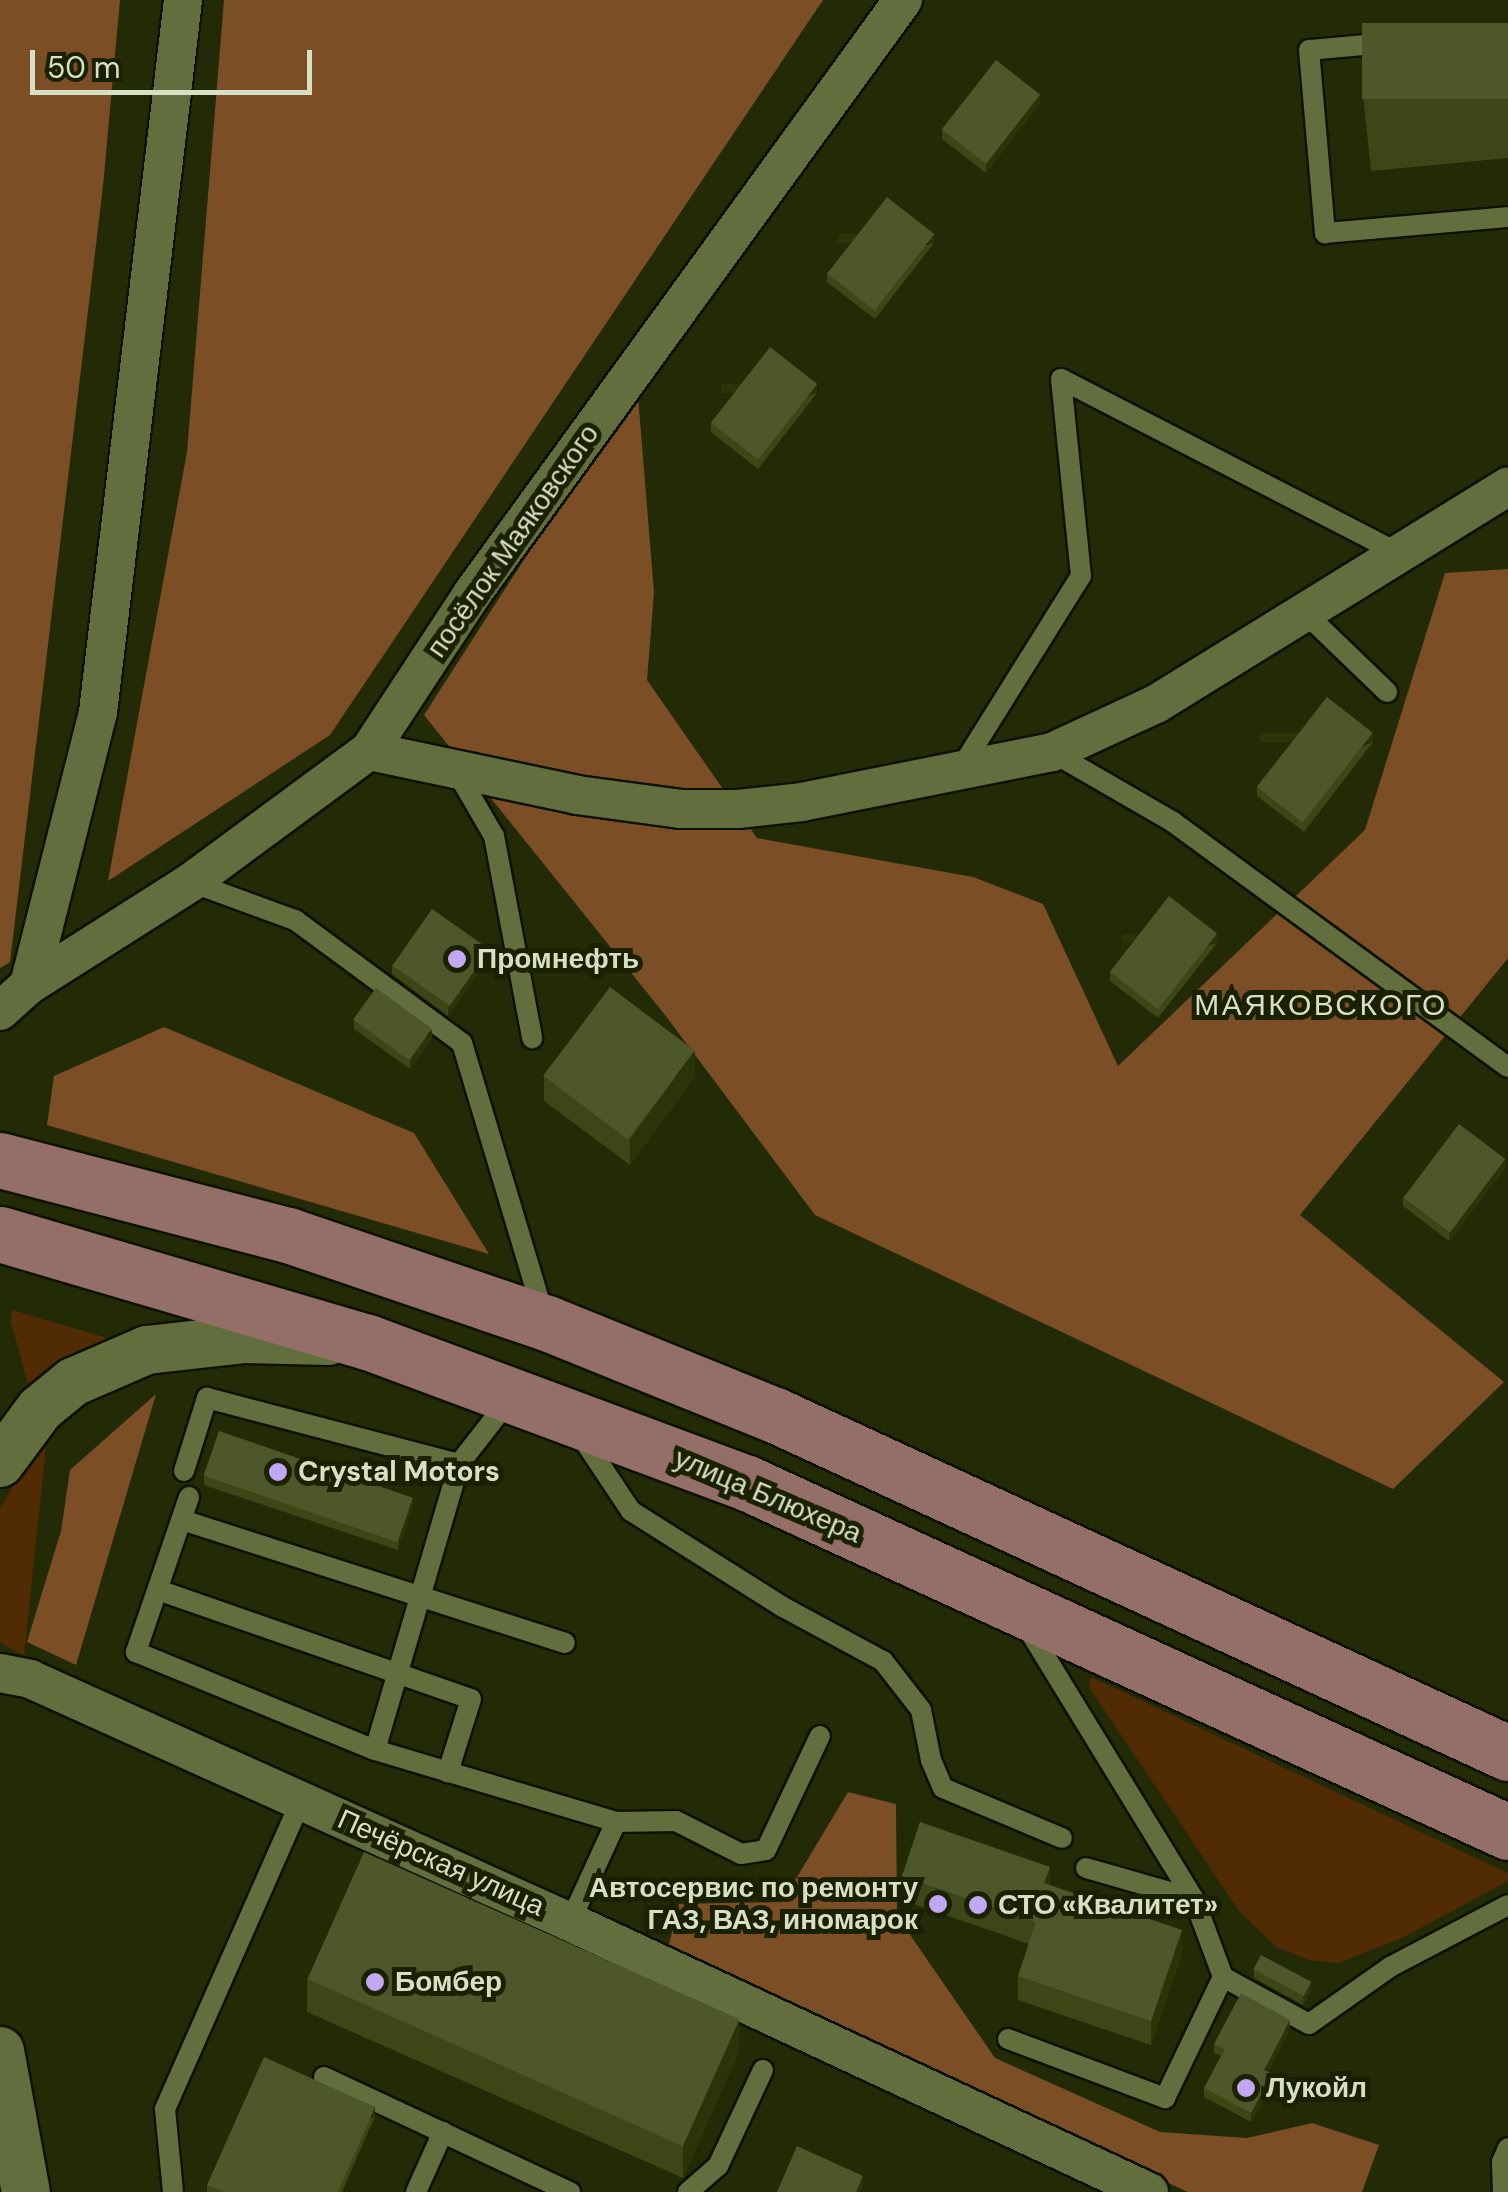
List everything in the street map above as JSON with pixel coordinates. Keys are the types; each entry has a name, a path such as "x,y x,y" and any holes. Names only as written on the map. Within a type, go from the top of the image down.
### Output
{"main road":[{"path":"0,1160 288,1234 546,1323 775,1415 1508,1753"},
{"name":"улица Блюхера","path":"0,1234 368,1342 747,1484 1508,1832"}],"street":[{"path":"28,985 98,712 183,0"},
{"name":"посёлок Маяковского","path":"0,1012 28,985 190,882 369,751 472,594 903,0"},
{"path":"369,751 454,766 577,796 680,809 802,802 1052,752 1156,704 1508,487"},
{"path":"0,1463 40,1410 73,1382 147,1350 245,1339 368,1342"},
{"name":"Печёрская улица","path":"0,1674 30,1679 301,1800 1149,2192"},
{"path":"0,2051 26,2192"}],"lane":[{"path":"1409,41 1310,50 1325,232 1508,218"},
{"path":"958,772 1081,576 1061,379 1402,555"},
{"path":"1306,613 1387,692"},
{"path":"1052,752 1173,822 1508,1066"},
{"path":"454,766 494,836 532,1038"},
{"path":"190,882 295,920 462,1042 546,1323"},
{"path":"375,1750 460,1464 514,1394"},
{"path":"184,1470 206,1398 460,1464"},
{"path":"566,1413 631,1512 783,1607 884,1661 920,1710 942,1788 1062,1838"},
{"path":"189,1498 136,1652 375,1750 616,1822 676,1821 741,1854 766,1850 820,1736"},
{"path":"182,1520 565,1643"},
{"path":"158,1590 470,1699 448,1772"},
{"path":"1012,1604 1194,1898 1223,1977 1308,2024 1390,1968 1508,1905"},
{"path":"173,2192 165,2109 301,1800"},
{"path":"570,1922 616,1822"},
{"path":"1086,1868 1194,1898"},
{"path":"1008,2039 1166,2098 1223,1977"},
{"path":"688,2192 718,2166 763,2070"},
{"path":"324,2077 570,2192"},
{"path":"416,2192 442,2132"},
{"path":"1502,2192 1502,2162 1508,2148"}],"shaded area":[{"path":"0,0 120,0 103,186 10,962 0,968"},
{"path":"224,0 823,0 330,735 108,881 187,452"},
{"path":"637,384 654,592 647,680 757,838 973,877 1043,904 1118,1066 1365,830 1445,573 1508,569 1508,958 1300,1215 1504,1382 1393,1489 815,1215 665,1015 424,715"},
{"path":"164,1027 414,1133 489,1254 47,1125 54,1076"},
{"path":"12,1310 107,1338 107,1342 73,1356 29,1387 11,1322"},
{"path":"156,1394 76,1665 27,1642 61,1531 70,1470"},
{"path":"47,1437 24,1656 0,1642 0,1508 37,1445"},
{"path":"1091,1677 1508,1873 1508,1881 1402,1938 1338,1963 1309,1960 1276,1947 1239,1911 1089,1687"},
{"path":"848,1792 896,1804 897,1916 995,2058 1160,2132 1247,2138 1312,2123 1379,2145 1362,2192 1188,2192 667,1952 679,1904 782,1902"}],"building":[{"path":"1362,23 1508,23 1508,99 1362,99"},
{"path":"996,60 1040,94 986,164 942,129"},
{"path":"887,197 934,234 875,310 827,273"},
{"path":"770,347 817,384 758,460 711,423"},
{"path":"1327,697 1373,733 1303,823 1257,787"},
{"path":"1169,896 1217,934 1158,1009 1110,972"},
{"path":"432,909 489,949 450,1006 392,966"},
{"path":"610,987 695,1051 628,1139 543,1076"},
{"path":"376,988 432,1029 409,1060 353,1020"},
{"path":"1459,1124 1505,1159 1450,1232 1404,1197"},
{"path":"219,1431 413,1498 398,1542 204,1475"},
{"path":"920,1822 1050,1867 1044,1883 1182,1930 1151,2021 1018,1976 1036,1922 902,1876"},
{"path":"364,1852 739,2019 683,2146 307,1979"},
{"path":"1261,1955 1311,1982 1304,1996 1253,1969"},
{"path":"1241,1993 1290,2020 1264,2070 1272,2074 1251,2113 1204,2088 1225,2049 1214,2044"},
{"path":"264,2057 375,2107 338,2192 224,2192 207,2185"},
{"path":"797,2146 863,2176 856,2192 777,2192"}],"place":[{"name":"Промнефть","path":"457,959"},
{"name":"Crystal Motors","path":"278,1472"},
{"name":"Автосервис по ремонту ГАЗ, ВАЗ, иномарок","path":"938,1904"},
{"name":"СТО «Квалитет»","path":"978,1905"},
{"name":"Бомбер","path":"375,1982"},
{"name":"Лукойл","path":"1246,2088"}],"district":[{"name":"МАЯКОВСКОГО","path":"1321,1005"}]}
